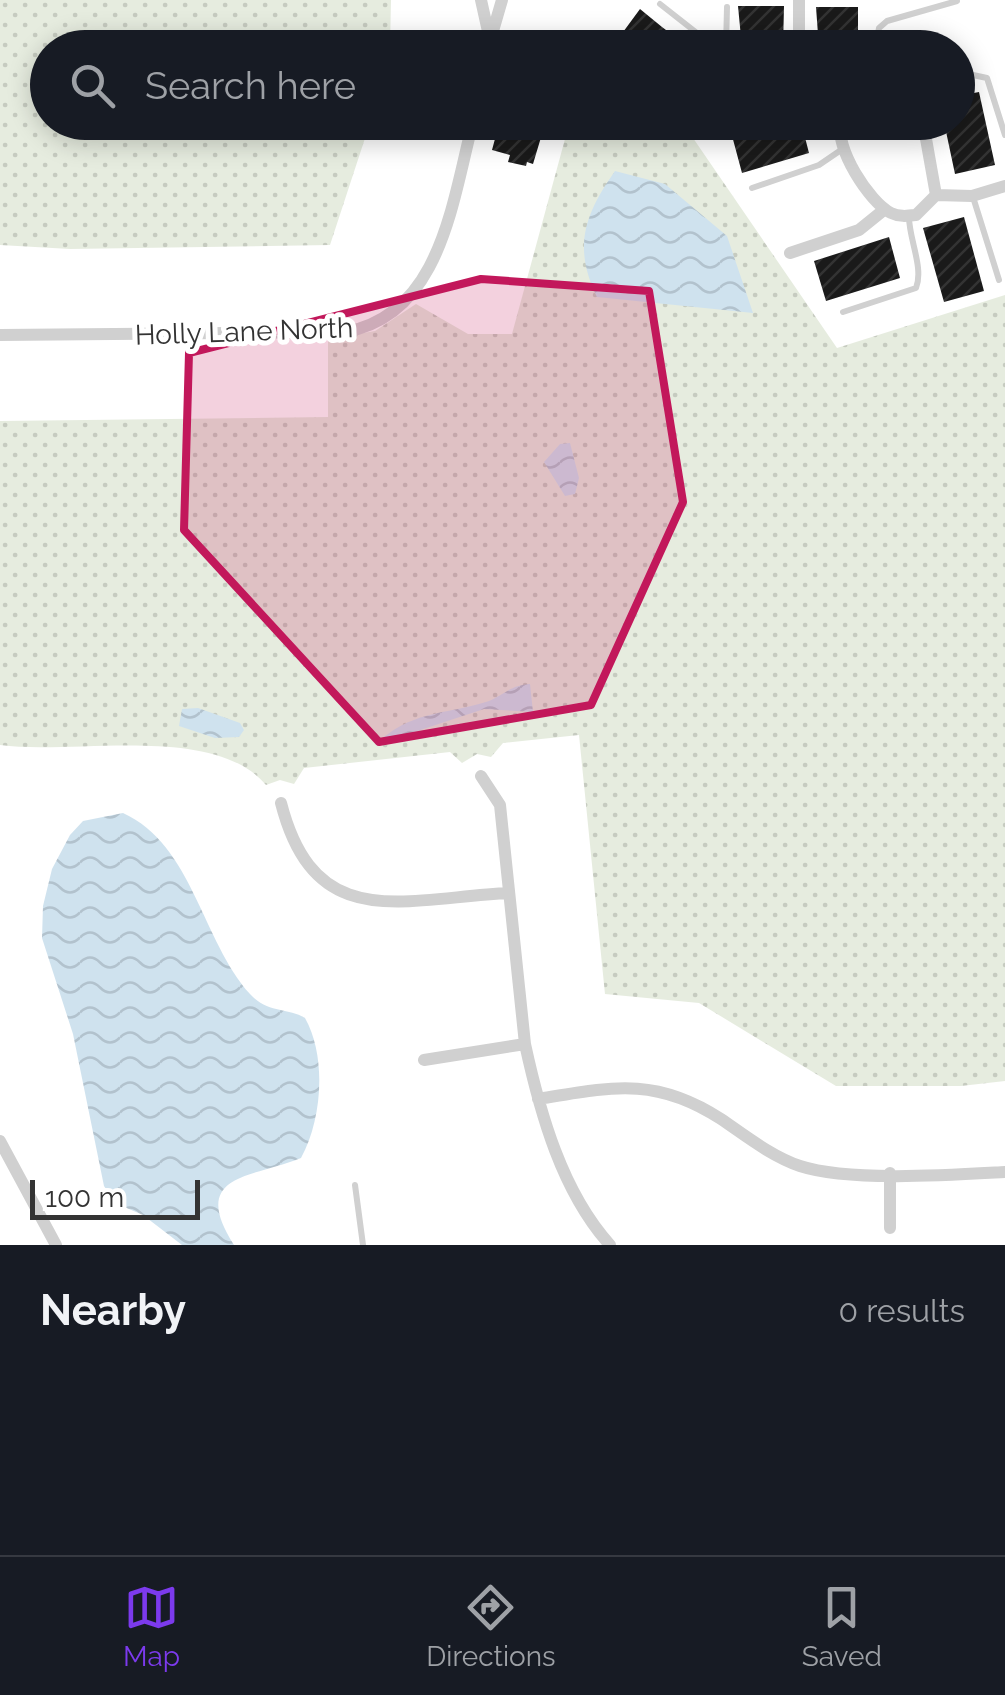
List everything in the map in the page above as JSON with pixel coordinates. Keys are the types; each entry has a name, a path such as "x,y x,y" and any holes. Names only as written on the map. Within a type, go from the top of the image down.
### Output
{"street":[{"path":"481,0 487,30"},
{"path":"493,30 502,0"},
{"path":"799,30 800,0"},
{"name":"Holly Lane North","path":"0,335 345,332 384,320 425,280 468,140"},
{"path":"841,140 842,150 884,209 909,216 924,210 936,195 926,140"},
{"path":"936,195 972,196 1005,186"},
{"path":"790,252 859,230 884,209"},
{"path":"482,776 500,804 525,1044 538,1099 573,1192 610,1245"},
{"path":"281,803 288,830 316,876 342,896 372,902 509,893"},
{"path":"424,1060 525,1044"},
{"path":"538,1099 611,1087 649,1088 701,1106 795,1164 832,1172 1005,1172"},
{"path":"0,1141 56,1245"},
{"path":"890,1173 890,1228"}],"lane":[{"path":"879,30 887,21 958,1"},
{"path":"660,4 693,30"},
{"path":"726,30 727,7"},
{"path":"975,75 986,78 1005,135"},
{"path":"752,188 820,165 842,150"},
{"path":"972,196 999,280"},
{"path":"843,312 916,288 919,274 908,237 909,216"},
{"path":"355,1185 363,1245"}],"highlighted area":[{"path":"481,279 649,291 683,502 591,705 379,742 184,530 189,353"}],"shaded area":[{"path":"0,0 391,0 390,30 30,30 30,140 364,140 330,245 70,249 0,245"},
{"path":"565,140 694,140 837,348 1005,295 1005,1081 961,1086 836,1086 699,1003 605,994 579,735 503,743 491,757 477,754 462,763 450,752 304,768 294,784 280,780 266,785 243,766 213,754 178,748 0,745 0,421 328,417 328,339 375,331 416,304 468,334 512,334"}],"water":[{"path":"615,171 665,184 727,236 753,313 597,297 585,263 585,232 596,202"},
{"path":"570,443 579,478 575,494 565,496 544,462 560,444"},
{"path":"530,684 533,712 484,709 375,745 414,720 486,702"},
{"path":"198,708 240,723 244,730 239,737 215,738 179,726 182,709"},
{"path":"123,813 147,828 166,847 220,948 250,994 264,1005 305,1018 317,1051 317,1107 301,1158 247,1175 222,1191 218,1204 234,1245 182,1245 143,1215 115,1203 104,1186 73,1034 42,938 43,906 52,869 70,835 83,821"}],"building":[{"path":"738,6 784,6 783,30 740,30"},
{"path":"816,7 858,7 858,30 818,30"},
{"path":"640,9 667,30 625,30"},
{"path":"979,92 995,165 955,174 948,140 975,140 975,93"},
{"path":"495,140 540,140 533,164 527,162 526,166 508,162 510,155 492,150"},
{"path":"733,140 806,140 809,153 742,173"},
{"path":"964,217 984,291 944,302 923,228"},
{"path":"889,237 900,278 826,301 814,261"}]}
